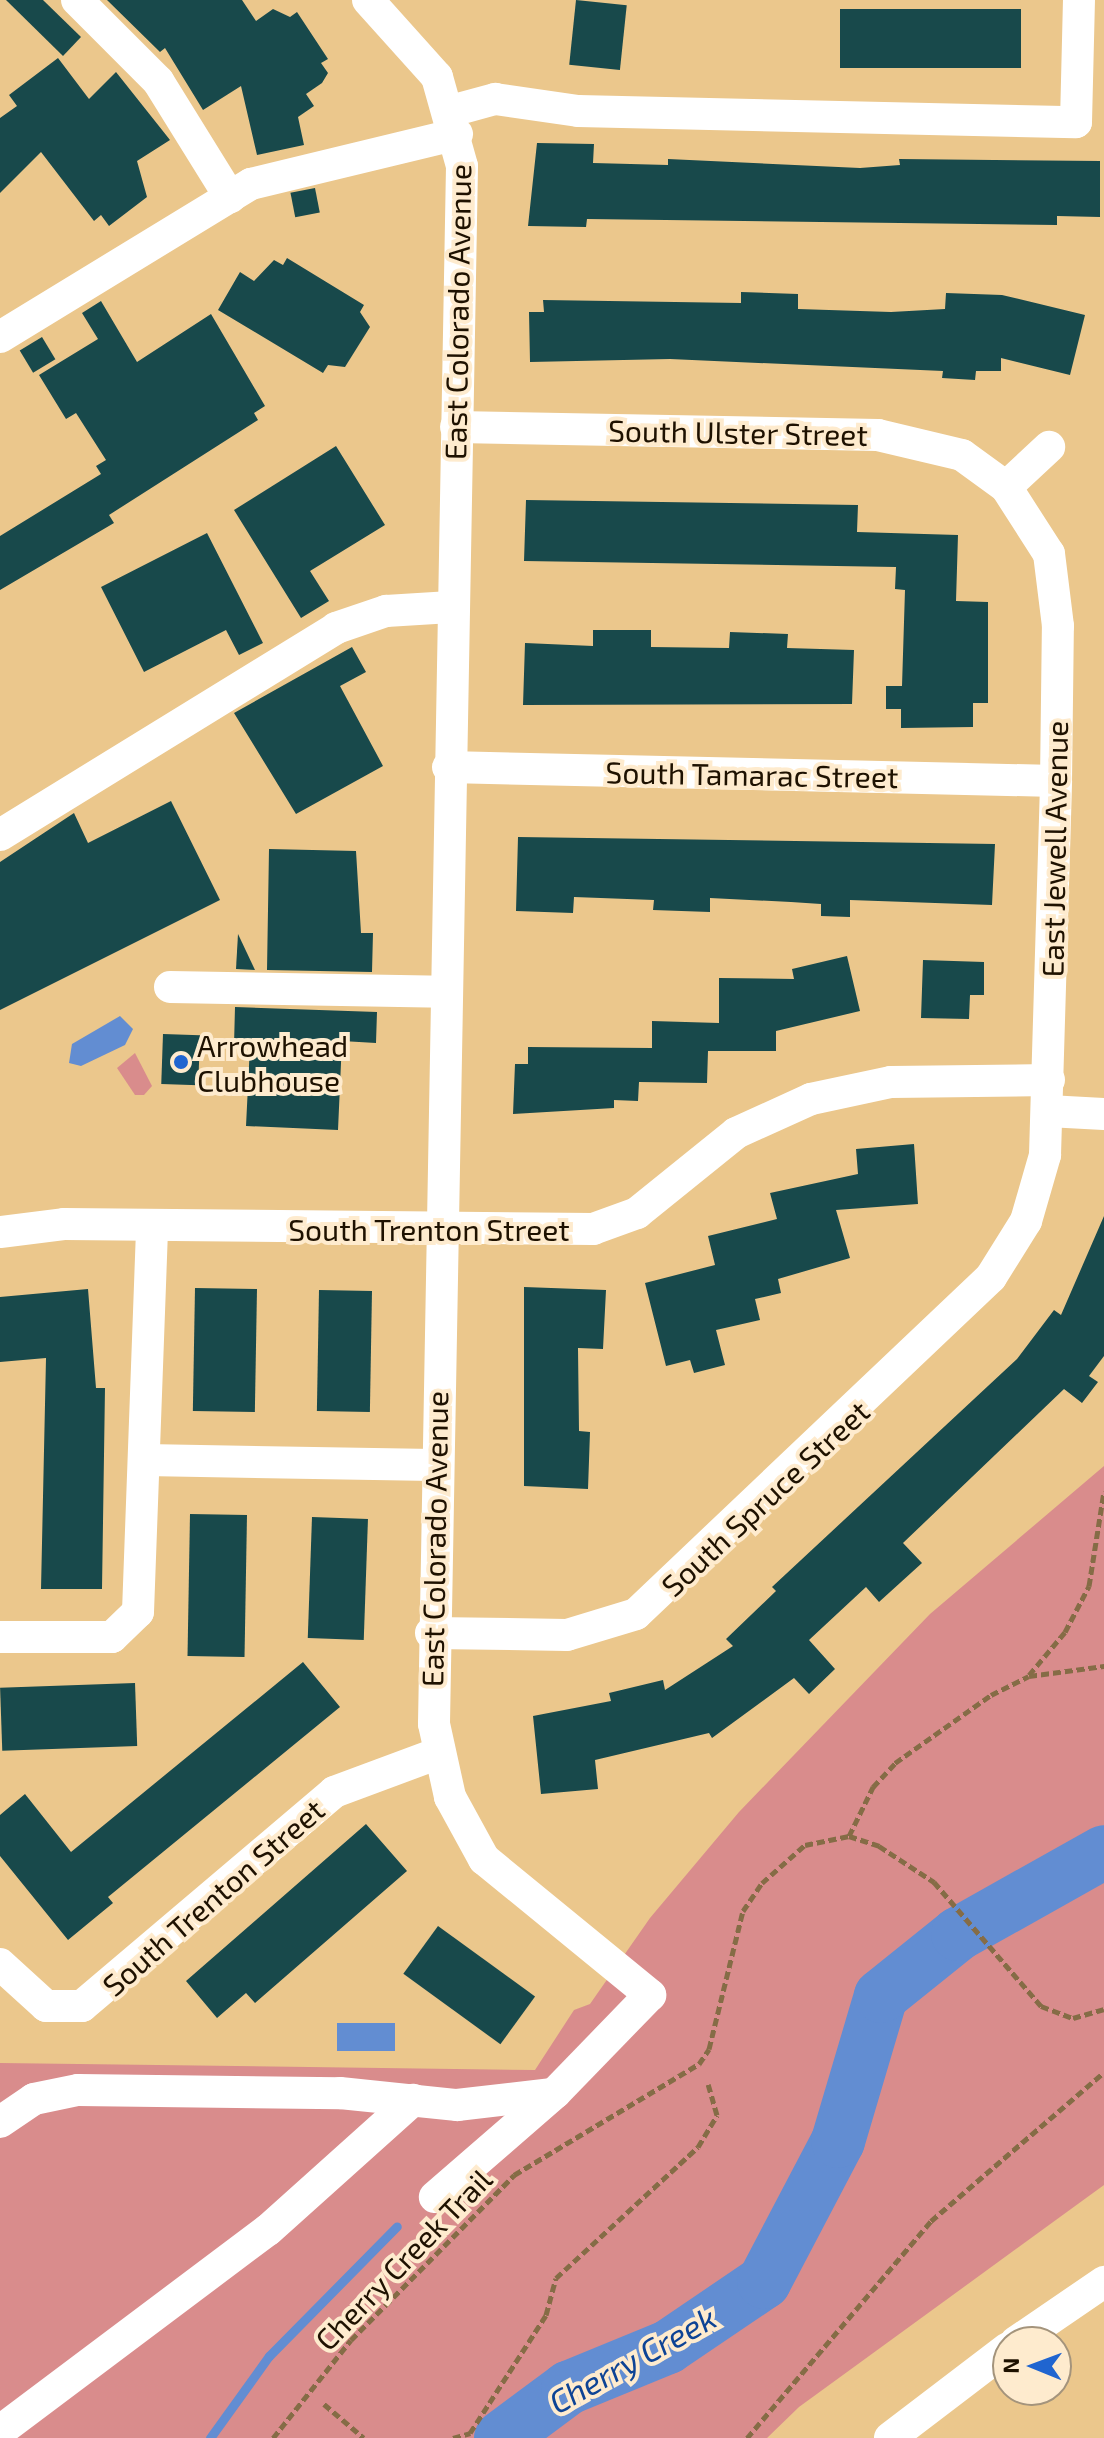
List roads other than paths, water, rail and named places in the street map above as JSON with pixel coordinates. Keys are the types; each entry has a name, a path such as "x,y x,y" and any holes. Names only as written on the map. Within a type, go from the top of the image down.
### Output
{"street":[{"path":"77,0 158,81 230,197"},
{"name":"East Colorado Avenue","path":"368,0 430,67 454,122 463,201 451,607 431,1633 439,1753 459,1820 490,1866 650,1995 555,2093"},
{"path":"0,337 230,197 274,176 454,122 495,99 570,111 1076,122 1079,0"},
{"name":"South Ulster Street","path":"456,427 901,437 962,455 1006,487"},
{"path":"1006,487 1049,447"},
{"name":"East Jewell Avenue","path":"1006,487 1039,531 1055,577 1056,781 1048,1096 1045,1155 1026,1221"},
{"path":"8,830 336,628 386,611 451,607"},
{"name":"South Tamarac Street","path":"448,767 1056,781"},
{"path":"170,987 443,992"},
{"name":"South Trenton Street","path":"0,1232 152,1225 559,1232 611,1225 637,1213 751,1125 842,1090 910,1080 1048,1096 1104,1114"},
{"name":"South Spruce Street","path":"431,1633 583,1634 648,1606 968,1304 1026,1221"},
{"path":"0,1637 106,1638 132,1625 141,1593 152,1225"},
{"path":"145,1460 434,1465"},
{"name":"South Trenton Street","path":"0,1964 46,2006 82,2006 334,1792 439,1753"},
{"path":"0,2122 34,2099 78,2090 485,2105 555,2093"},
{"path":"435,2197 555,2093"},
{"path":"0,2431 268,2230 413,2100"},
{"path":"1039,2326 1104,2282"},
{"path":"890,2438 992,2360"}],"water":[{"path":"120,1016 133,1029 125,1045 81,1066 69,1063 72,1044"},
{"path":"337,2023 395,2023 395,2051 337,2051"}],"waterway":[{"name":"Cherry Creek","path":"501,2438 568,2388 668,2347 764,2282 838,2141 881,1996 958,1934 1104,1852"},
{"path":"210,2438 269,2356 397,2226"}],"place":[{"name":"Arrowhead Clubhouse","path":"181,1062"}]}
